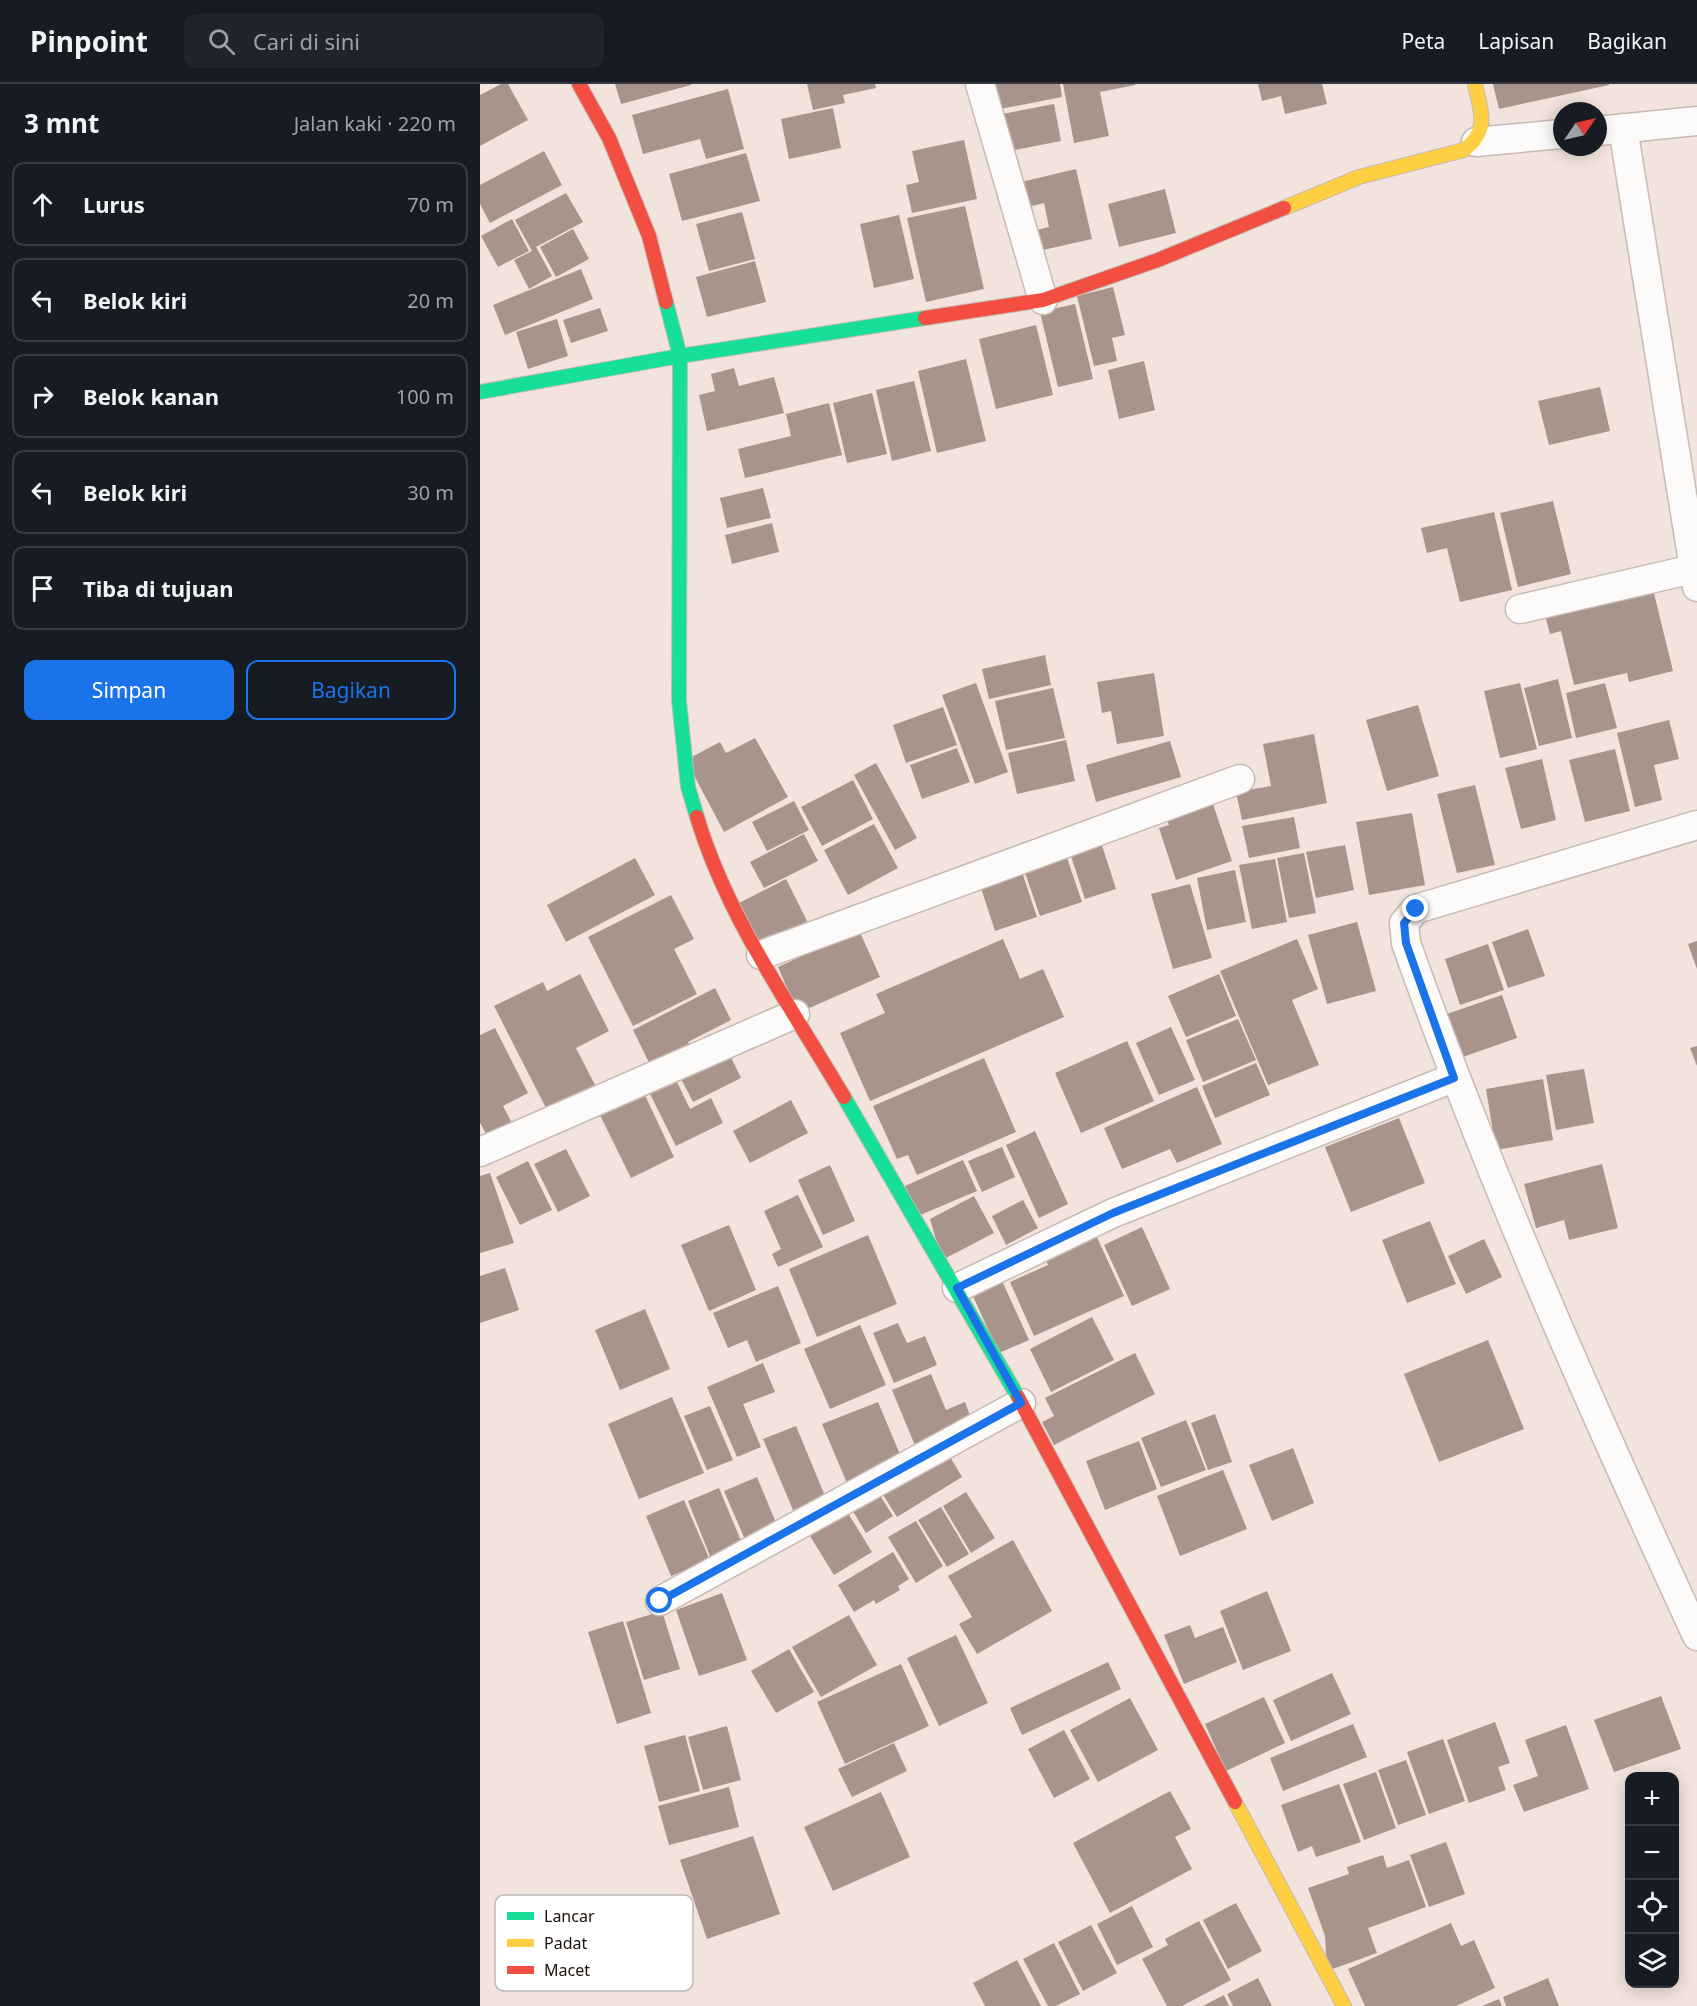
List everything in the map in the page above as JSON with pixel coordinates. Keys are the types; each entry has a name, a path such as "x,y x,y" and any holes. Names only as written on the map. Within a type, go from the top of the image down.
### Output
{"street":[{"path":"579,84 609,138 648,236 680,356 679,701 688,787 708,853 795,1014 957,1288 1021,1403 1344,2006"},
{"path":"980,84 1043,300"},
{"path":"480,392 680,356 1043,300 1158,260 1359,177 1464,150 1476,142 1483,130 1475,84"},
{"path":"1520,609 1695,578 1610,129 1697,121"},
{"path":"1476,142 1553,135"},
{"path":"761,954 1240,779"},
{"path":"1697,825 1416,909 1409,914 1404,923 1406,943 1454,1078 1582,1386 1697,1636"},
{"path":"480,1152 795,1014"},
{"path":"957,1288 1113,1213 1454,1078"},
{"path":"660,1601 1021,1403"}],"building":[{"path":"501,84 508,84 528,120 480,146 480,95"},
{"path":"615,84 691,84 691,85 621,104"},
{"path":"807,84 875,84 876,88 843,95 845,103 813,110"},
{"path":"985,84 1060,84 1062,97 990,111"},
{"path":"1063,84 1135,85 1100,92 1109,136 1074,143"},
{"path":"1258,84 1322,84 1327,104 1285,114 1281,96 1262,101"},
{"path":"1493,84 1609,84 1609,85 1499,109"},
{"path":"728,89 744,149 706,159 700,139 643,154 632,115"},
{"path":"1054,104 1061,141 1005,152 997,115"},
{"path":"833,108 841,148 789,159 781,119"},
{"path":"964,140 977,199 912,213 906,185 919,182 912,151"},
{"path":"544,151 562,185 490,223 480,204 480,185"},
{"path":"746,153 760,201 682,221 669,174"},
{"path":"1076,169 1092,239 1034,252 1029,232 1049,227 1044,203 1019,209 1013,184"},
{"path":"1165,189 1176,233 1119,247 1108,204"},
{"path":"566,193 583,222 536,247 552,276 529,289 514,260 532,251 515,220"},
{"path":"965,206 984,289 926,302 907,218"},
{"path":"742,212 755,259 709,271 696,224"},
{"path":"899,215 914,279 874,288 860,224"},
{"path":"512,219 529,251 498,267 481,236"},
{"path":"573,229 589,259 556,277 540,247"},
{"path":"755,261 766,302 707,317 696,277"},
{"path":"581,269 593,299 505,335 493,305"},
{"path":"1113,287 1125,335 1112,338 1117,361 1094,366 1077,296"},
{"path":"1075,304 1093,379 1058,387 1040,312"},
{"path":"600,308 608,331 571,343 563,320"},
{"path":"557,319 568,356 528,369 516,332"},
{"path":"1036,325 1053,395 996,409 979,339"},
{"path":"966,359 986,441 937,453 918,371"},
{"path":"1144,361 1155,410 1119,419 1108,370"},
{"path":"734,368 739,386 774,377 784,413 707,431 699,395 715,391 711,374"},
{"path":"914,381 931,451 892,461 876,390"},
{"path":"1600,387 1610,431 1549,445 1538,401"},
{"path":"872,393 887,454 847,463 833,403"},
{"path":"829,403 842,455 745,478 738,449 791,436 786,414"},
{"path":"763,488 771,518 727,528 720,498"},
{"path":"1553,501 1571,574 1518,587 1500,513"},
{"path":"1494,512 1512,590 1460,602 1447,548 1427,553 1421,528"},
{"path":"772,523 779,552 732,564 725,535"},
{"path":"1651,581 1673,671 1629,682 1627,673 1574,685 1561,631 1550,634 1543,608"},
{"path":"1045,655 1051,685 989,699 982,669"},
{"path":"1154,673 1164,736 1117,744 1111,711 1102,713 1097,682"},
{"path":"1558,679 1572,738 1539,746 1524,688"},
{"path":"976,683 1008,772 975,784 942,695"},
{"path":"1520,683 1537,749 1500,758 1484,691"},
{"path":"1605,683 1617,728 1576,738 1566,693"},
{"path":"1053,688 1065,738 1006,750 995,701"},
{"path":"1418,705 1439,776 1387,791 1366,720"},
{"path":"943,707 957,745 906,763 893,725"},
{"path":"1669,720 1679,759 1654,765 1662,800 1635,807 1617,733"},
{"path":"1314,734 1327,803 1242,820 1236,792 1271,786 1263,744"},
{"path":"755,738 788,797 724,832 686,760 720,742 726,753"},
{"path":"1066,740 1075,781 1017,794 1008,753"},
{"path":"1170,741 1181,777 1096,802 1086,765"},
{"path":"957,748 970,782 922,799 910,765"},
{"path":"1615,749 1630,811 1585,822 1569,760"},
{"path":"1542,759 1556,820 1521,829 1505,768"},
{"path":"876,763 917,838 895,850 854,775"},
{"path":"853,780 873,819 822,846 801,807"},
{"path":"1475,785 1495,865 1457,873 1437,794"},
{"path":"1210,795 1232,861 1176,880 1159,828 1169,825 1163,810"},
{"path":"794,801 809,830 767,851 752,822"},
{"path":"1412,813 1425,885 1369,895 1356,822"},
{"path":"1294,817 1300,848 1249,858 1242,826"},
{"path":"874,824 898,868 848,895 824,850"},
{"path":"804,834 818,861 764,888 750,862"},
{"path":"1100,839 1116,889 1085,899 1069,850"},
{"path":"1345,845 1354,890 1316,898 1306,852"},
{"path":"1065,852 1082,902 1040,916 1023,867"},
{"path":"1304,853 1316,913 1289,918 1277,858"},
{"path":"635,858 655,895 566,942 547,905"},
{"path":"1275,859 1287,922 1252,929 1239,865"},
{"path":"1235,870 1246,922 1207,930 1197,878"},
{"path":"1022,872 1037,917 995,931 980,885"},
{"path":"786,879 807,921 760,944 739,903"},
{"path":"1190,884 1212,958 1173,969 1151,894"},
{"path":"671,895 694,939 674,949 697,994 633,1026 588,937"},
{"path":"1357,922 1376,991 1327,1004 1308,935"},
{"path":"1528,929 1545,976 1508,988 1492,942"},
{"path":"859,930 880,977 798,1013 778,967"},
{"path":"1003,939 1020,979 1043,969 1064,1017 870,1101 840,1033 885,1013 876,994"},
{"path":"1297,939 1318,989 1292,1000 1319,1065 1268,1085 1220,971"},
{"path":"1697,941 1697,969 1688,944"},
{"path":"1488,944 1504,990 1460,1005 1445,959"},
{"path":"580,974 609,1031 576,1048 595,1085 547,1110 494,1006 543,982 547,991"},
{"path":"1219,974 1236,1016 1186,1037 1168,996"},
{"path":"715,988 731,1020 688,1042 695,1055 655,1075 633,1030"},
{"path":"1502,995 1517,1038 1460,1058 1444,1015"},
{"path":"1238,1019 1256,1060 1203,1082 1186,1040"},
{"path":"1171,1027 1195,1080 1159,1095 1136,1043"},
{"path":"495,1028 528,1093 503,1106 513,1125 488,1137 480,1123 480,1035"},
{"path":"1127,1041 1154,1101 1081,1133 1055,1073"},
{"path":"1697,1046 1697,1066 1690,1048"},
{"path":"726,1047 741,1078 693,1102 677,1071"},
{"path":"984,1058 1016,1132 917,1175 908,1155 897,1159 873,1106"},
{"path":"1256,1063 1270,1095 1215,1118 1202,1086"},
{"path":"1584,1069 1594,1123 1556,1130 1546,1075"},
{"path":"675,1078 690,1109 711,1098 723,1123 676,1146 649,1092"},
{"path":"1543,1079 1553,1140 1496,1150 1486,1089"},
{"path":"1197,1087 1222,1144 1177,1163 1170,1149 1122,1169 1104,1128"},
{"path":"643,1091 674,1157 631,1178 599,1113"},
{"path":"791,1100 808,1133 750,1163 733,1131"},
{"path":"1399,1118 1425,1183 1351,1212 1325,1147"},
{"path":"1035,1131 1068,1204 1039,1218 1006,1145"},
{"path":"1002,1147 1015,1177 982,1192 968,1161"},
{"path":"566,1149 590,1196 558,1212 534,1164"},
{"path":"963,1160 977,1191 918,1216 905,1186"},
{"path":"528,1161 552,1210 520,1225 496,1177"},
{"path":"1602,1164 1618,1228 1569,1240 1564,1220 1536,1228 1524,1184"},
{"path":"830,1165 855,1221 823,1235 798,1180"},
{"path":"490,1173 514,1243 480,1253 480,1176"},
{"path":"798,1195 823,1247 778,1267 772,1254 781,1249 764,1211"},
{"path":"974,1196 994,1233 942,1260 930,1219"},
{"path":"1023,1200 1038,1228 1006,1245 992,1216"},
{"path":"1430,1221 1456,1284 1407,1303 1382,1240"},
{"path":"729,1225 756,1290 709,1311 681,1245"},
{"path":"1142,1227 1170,1289 1132,1306 1104,1245"},
{"path":"1095,1233 1124,1296 1034,1336 1010,1282 1048,1265 1044,1256"},
{"path":"868,1235 897,1304 817,1337 789,1269"},
{"path":"1484,1239 1502,1277 1466,1294 1448,1256"},
{"path":"505,1268 519,1310 480,1323 480,1276"},
{"path":"1002,1281 1029,1340 999,1353 972,1294"},
{"path":"778,1286 801,1343 756,1362 747,1340 728,1348 713,1313"},
{"path":"645,1309 670,1369 620,1390 595,1330"},
{"path":"1092,1317 1114,1360 1051,1392 1030,1349"},
{"path":"898,1323 907,1343 925,1336 937,1365 894,1383 873,1333"},
{"path":"860,1325 886,1385 830,1409 804,1349"},
{"path":"1488,1340 1524,1429 1439,1462 1404,1374"},
{"path":"1135,1353 1155,1394 1054,1445 1042,1422 1054,1416 1045,1398"},
{"path":"763,1363 775,1392 743,1404 761,1447 737,1457 707,1387"},
{"path":"931,1374 946,1410 965,1402 973,1424 916,1448 892,1390"},
{"path":"672,1397 704,1473 639,1499 608,1424"},
{"path":"878,1402 904,1464 849,1488 822,1424"},
{"path":"710,1406 733,1460 707,1470 684,1416"},
{"path":"1215,1414 1232,1462 1208,1470 1191,1423"},
{"path":"1186,1420 1206,1470 1161,1487 1141,1438"},
{"path":"796,1426 825,1496 793,1510 763,1439"},
{"path":"1139,1441 1157,1489 1105,1510 1086,1461"},
{"path":"1293,1448 1314,1503 1272,1521 1249,1465"},
{"path":"946,1450 962,1477 897,1517 880,1490"},
{"path":"1223,1470 1247,1529 1180,1556 1157,1496"},
{"path":"757,1477 779,1530 747,1544 724,1491"},
{"path":"719,1488 744,1548 712,1561 688,1501"},
{"path":"878,1492 893,1516 866,1533 851,1508"},
{"path":"966,1492 995,1538 971,1553 943,1506"},
{"path":"684,1500 710,1560 671,1576 646,1516"},
{"path":"941,1507 969,1554 947,1567 918,1520"},
{"path":"848,1513 872,1552 834,1575 810,1536"},
{"path":"916,1521 943,1566 916,1583 888,1537"},
{"path":"1013,1540 1052,1611 977,1654 959,1624 972,1617 948,1576"},
{"path":"893,1552 909,1579 898,1586 900,1590 876,1604 874,1600 854,1612 838,1585"},
{"path":"1267,1591 1291,1651 1243,1670 1220,1611"},
{"path":"722,1593 747,1660 699,1676 676,1610"},
{"path":"662,1611 680,1669 644,1680 626,1622"},
{"path":"849,1615 877,1665 821,1697 792,1647"},
{"path":"623,1621 651,1713 617,1724 588,1632"},
{"path":"1190,1625 1195,1638 1223,1627 1237,1662 1184,1684 1164,1635"},
{"path":"956,1635 988,1703 939,1726 907,1658"},
{"path":"789,1649 814,1692 776,1713 751,1671"},
{"path":"1108,1662 1121,1689 1022,1735 1010,1708"},
{"path":"901,1664 929,1726 845,1764 817,1702"},
{"path":"1332,1673 1351,1714 1291,1741 1273,1700"},
{"path":"1661,1696 1681,1749 1614,1772 1594,1720"},
{"path":"1264,1697 1285,1743 1226,1771 1205,1724"},
{"path":"1130,1698 1158,1750 1098,1782 1070,1730"},
{"path":"1495,1722 1510,1763 1498,1767 1506,1790 1469,1803 1447,1740"},
{"path":"1353,1724 1367,1757 1283,1791 1270,1758"},
{"path":"1566,1725 1589,1789 1524,1812 1513,1785 1538,1776 1525,1740"},
{"path":"727,1726 741,1780 703,1790 688,1737"},
{"path":"1064,1730 1090,1779 1054,1798 1028,1749"},
{"path":"685,1735 700,1791 659,1802 644,1746"},
{"path":"1443,1739 1465,1801 1429,1814 1407,1752"},
{"path":"894,1743 907,1771 852,1797 838,1769"},
{"path":"1406,1760 1426,1815 1398,1825 1378,1770"},
{"path":"1376,1772 1396,1828 1364,1840 1343,1784"},
{"path":"1339,1784 1361,1842 1316,1857 1312,1846 1298,1852 1281,1805"},
{"path":"729,1787 739,1827 669,1845 658,1806"},
{"path":"1170,1791 1191,1829 1175,1837 1192,1869 1110,1913 1073,1843"},
{"path":"881,1792 910,1857 833,1891 804,1827"},
{"path":"753,1836 780,1914 707,1939 680,1860"},
{"path":"1446,1842 1465,1894 1429,1907 1410,1855"},
{"path":"1383,1855 1387,1868 1409,1860 1426,1907 1368,1928 1377,1953 1327,1971 1325,1936 1308,1888 1349,1874 1347,1867"},
{"path":"1236,1903 1262,1951 1228,1969 1203,1920"},
{"path":"1132,1906 1153,1947 1117,1965 1097,1924"},
{"path":"1199,1921 1231,1980 1182,2006 1167,2006 1142,1959 1168,1945 1165,1939"},
{"path":"1451,1923 1461,1946 1474,1940 1495,1988 1456,2006 1365,2006 1348,1969"},
{"path":"1091,1925 1117,1973 1083,1991 1058,1942"},
{"path":"1054,1943 1080,1994 1056,2006 1048,2006 1023,1959"},
{"path":"1017,1960 1041,2006 985,2006 973,1983"},
{"path":"1258,1978 1272,2006 1233,2006 1227,1994"},
{"path":"1548,1978 1559,2006 1506,2006 1503,1997"},
{"path":"1224,1995 1229,2006 1203,2006"},
{"path":"1499,1999 1502,2006 1482,2006"}],"traffic: fast":[{"path":"666,302 680,356 679,701 688,787 697,817"},
{"path":"480,392 680,356 925,318"},
{"path":"844,1097 1018,1397"}],"traffic: slow":[{"path":"1284,208 1359,177 1464,150 1478,135 1482,120 1475,84"},
{"path":"1235,1802 1344,2006"}],"traffic: jam":[{"path":"579,84 609,138 649,236 666,302"},
{"path":"925,318 1043,300 1158,260 1284,208"},
{"path":"697,817 725,890 743,926 844,1097"},
{"path":"1018,1397 1235,1802"}],"route":[{"path":"660,1601 1021,1403 957,1288 1113,1213 1454,1078 1406,943 1404,923 1409,914 1416,909"}]}
